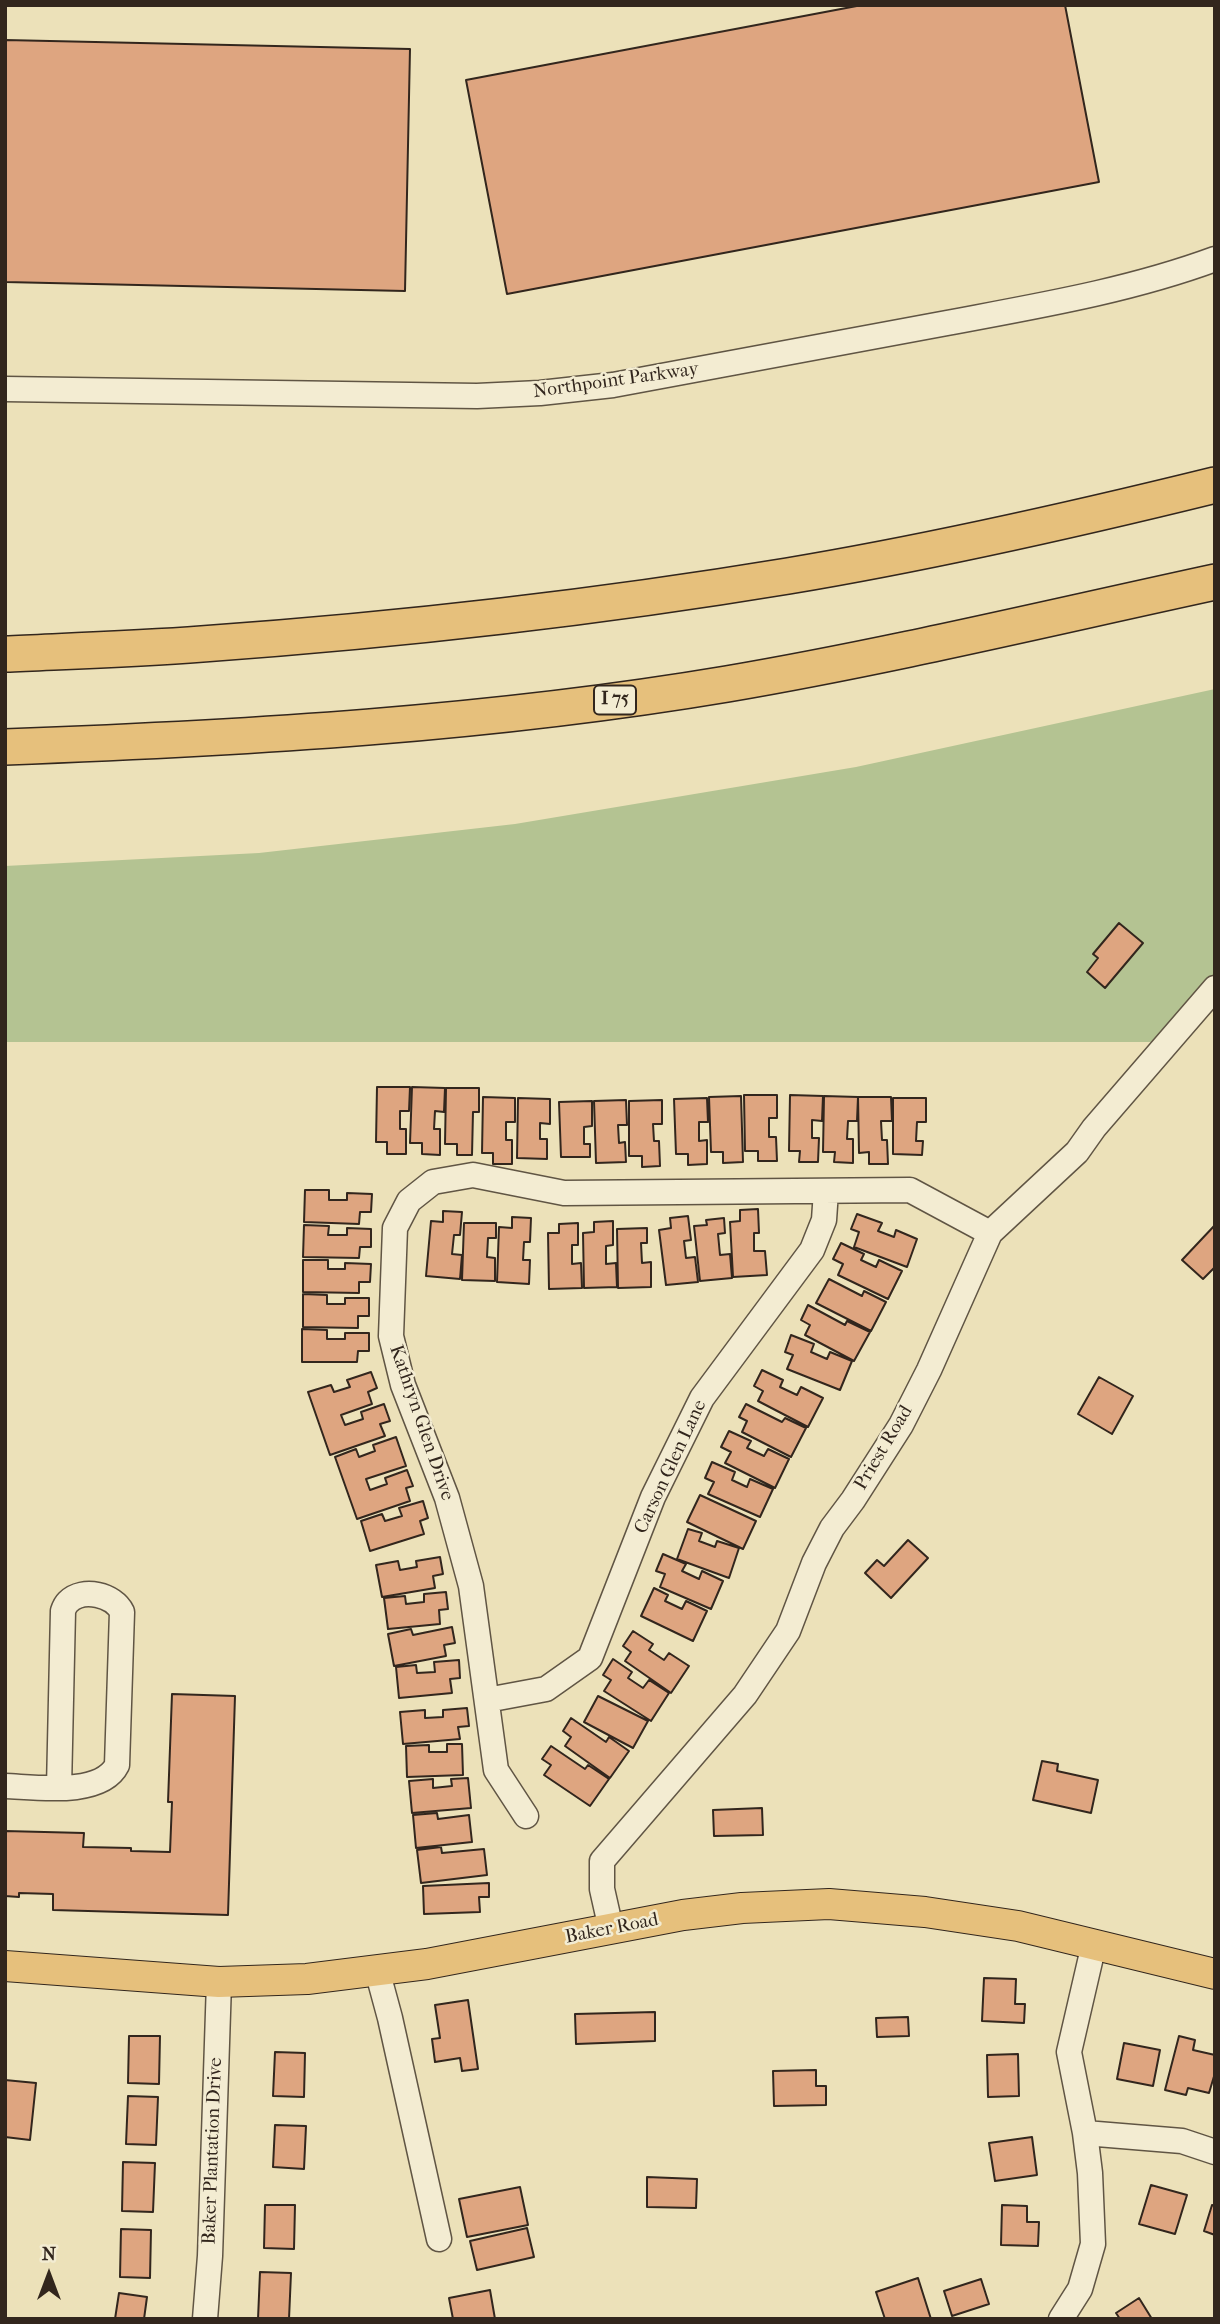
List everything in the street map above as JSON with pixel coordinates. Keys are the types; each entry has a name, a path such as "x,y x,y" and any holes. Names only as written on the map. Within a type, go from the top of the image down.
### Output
{"highway":[{"path":"5,654 200,644 352,632 680,593 980,541 1215,485"},
{"name":"I 75","path":"5,747 218,739 389,726 584,704 727,684 958,638 1215,582"}],"main road":[{"name":"Baker Road","path":"5,1966 219,1982 307,1979 427,1964 683,1915 742,1908 829,1904 925,1912 1018,1926 1215,1974"}],"street":[{"name":"Northpoint Parkway","path":"5,389 427,396 552,392 613,385 1052,303 1127,287 1215,260"},
{"name":"Priest Road","path":"611,1929 602,1889 602,1861 745,1695 788,1631 814,1563 832,1528 901,1425 929,1370 990,1233 1077,1153 1094,1128 1215,988"},
{"name":"Kathryn Glen Drive","path":"526,1816 496,1770 471,1586 447,1498 403,1385 391,1336 395,1228 409,1201 433,1182 473,1175 564,1193 910,1190 990,1233"},
{"name":"Carson Glen Lane","path":"486,1700 546,1689 590,1658 653,1497 702,1398 812,1250 824,1220 826,1191"},
{"path":"5,1786 59,1787 78,1787 109,1776 117,1765 122,1612 119,1606 104,1597 87,1594 76,1597 69,1601 62,1611 59,1787"},
{"path":"1061,2319 1080,2289 1093,2244 1090,2173 1085,2133 1069,2052 1094,1944"},
{"path":"377,1970 439,2239"},
{"name":"Baker Plantation Drive","path":"205,2319 211,2230 219,1982"},
{"path":"1085,2133 1182,2141 1215,2152"}],"green space":[{"path":"1215,689 1215,996 1180,1042 5,1042 5,866 259,853 515,824 856,767"}],"building":[{"path":"862,5 1065,5 1099,182 507,294 466,80"},
{"path":"5,40 410,49 405,291 5,282"},
{"path":"1119,923 1143,943 1105,988 1087,972 1098,958 1093,954"},
{"path":"377,1087 410,1087 409,1111 400,1111 400,1129 406,1129 406,1154 387,1154 387,1142 376,1142"},
{"path":"412,1087 445,1088 444,1112 435,1111 434,1129 440,1129 440,1155 422,1154 422,1143 410,1143"},
{"path":"446,1088 479,1088 479,1112 473,1112 472,1155 457,1155 457,1144 445,1144"},
{"path":"744,1095 777,1095 777,1118 769,1118 769,1137 776,1137 777,1161 758,1161 758,1151 745,1151"},
{"path":"790,1095 823,1096 822,1121 812,1120 812,1138 819,1138 818,1162 799,1162 800,1151 789,1151"},
{"path":"741,1096 743,1162 723,1163 723,1152 711,1152 709,1097"},
{"path":"824,1096 858,1097 857,1121 848,1121 847,1139 853,1139 853,1163 834,1162 835,1152 823,1152"},
{"path":"483,1097 515,1098 515,1122 506,1122 506,1140 512,1140 512,1164 493,1164 493,1153 482,1153"},
{"path":"858,1097 891,1097 892,1121 881,1121 882,1140 887,1140 888,1164 869,1164 869,1152 859,1153"},
{"path":"518,1098 550,1099 550,1124 540,1123 540,1139 547,1139 547,1159 517,1158"},
{"path":"707,1098 708,1122 699,1122 699,1141 707,1140 707,1164 688,1165 688,1154 676,1154 674,1099"},
{"path":"893,1098 926,1098 926,1122 917,1122 916,1141 923,1141 922,1155 893,1154"},
{"path":"626,1100 627,1125 618,1125 619,1143 625,1142 626,1162 596,1163 594,1101"},
{"path":"662,1100 662,1124 653,1124 654,1141 659,1141 660,1166 642,1167 642,1156 629,1156 629,1101"},
{"path":"592,1101 592,1126 584,1127 584,1144 590,1144 590,1157 561,1157 559,1102"},
{"path":"305,1190 329,1190 329,1200 347,1200 347,1193 372,1194 371,1212 360,1212 359,1224 304,1222"},
{"path":"758,1209 759,1233 754,1233 754,1251 765,1251 767,1275 733,1277 730,1222 740,1221 740,1210"},
{"path":"443,1211 462,1212 460,1235 454,1235 452,1254 462,1255 460,1279 426,1276 431,1221 443,1222"},
{"path":"857,1214 882,1223 878,1231 894,1237 896,1230 917,1239 907,1267 854,1247 859,1232 851,1229"},
{"path":"688,1216 691,1240 684,1241 686,1258 695,1257 698,1282 666,1285 659,1230 671,1228 670,1218"},
{"path":"512,1217 531,1218 530,1242 524,1242 523,1260 530,1260 529,1284 497,1282 499,1227 512,1228"},
{"path":"724,1218 725,1233 718,1234 720,1255 730,1254 732,1278 700,1281 694,1226 707,1225 706,1220"},
{"path":"613,1221 613,1245 606,1246 606,1264 616,1263 617,1287 584,1288 583,1233 594,1232 594,1222"},
{"path":"464,1223 496,1223 496,1238 488,1238 487,1257 495,1258 495,1281 462,1280"},
{"path":"578,1223 578,1245 572,1245 572,1264 581,1263 582,1288 549,1289 548,1233 559,1233 559,1224"},
{"path":"304,1225 329,1226 328,1235 347,1235 347,1228 371,1229 371,1247 360,1247 359,1258 303,1257"},
{"path":"1215,1225 1215,1267 1203,1279 1182,1260"},
{"path":"647,1228 647,1243 641,1243 642,1263 651,1262 651,1287 618,1288 617,1229"},
{"path":"841,1243 864,1254 861,1260 876,1267 879,1260 902,1271 888,1299 838,1275 843,1264 833,1259"},
{"path":"303,1260 328,1260 328,1269 345,1269 345,1263 371,1264 370,1282 359,1282 359,1293 303,1292"},
{"path":"829,1279 862,1296 864,1291 886,1302 871,1331 816,1303"},
{"path":"303,1294 327,1295 327,1304 345,1304 345,1298 369,1298 369,1316 358,1316 358,1328 303,1327"},
{"path":"808,1305 845,1325 847,1321 870,1332 854,1361 805,1335 810,1325 801,1320"},
{"path":"302,1329 327,1330 327,1339 345,1339 345,1333 369,1333 369,1351 358,1351 357,1362 302,1362"},
{"path":"791,1335 814,1344 811,1352 827,1359 830,1352 852,1361 840,1390 787,1369 793,1355 785,1352"},
{"path":"762,1370 783,1380 780,1387 797,1395 801,1387 823,1398 808,1427 758,1401 763,1391 754,1386"},
{"path":"371,1372 377,1388 368,1392 372,1404 341,1415 345,1425 363,1419 361,1412 384,1404 390,1421 380,1424 385,1436 330,1455 308,1392 331,1385 334,1392 350,1387 347,1380"},
{"path":"1099,1377 1133,1396 1112,1434 1078,1414"},
{"path":"746,1404 782,1422 785,1418 806,1428 791,1457 742,1432 747,1421 739,1417"},
{"path":"729,1431 751,1441 747,1448 764,1456 768,1449 789,1459 775,1488 725,1463 731,1452 721,1447"},
{"path":"396,1437 406,1466 366,1479 370,1490 387,1484 385,1478 407,1470 413,1486 406,1488 410,1501 357,1519 335,1457 356,1449 359,1457 375,1451 373,1445"},
{"path":"712,1462 735,1472 732,1480 747,1487 750,1479 773,1489 760,1517 708,1494 714,1482 705,1478"},
{"path":"700,1495 756,1521 743,1549 687,1522"},
{"path":"423,1501 428,1518 420,1521 424,1534 370,1551 361,1521 382,1514 385,1521 402,1516 399,1508"},
{"path":"688,1529 702,1533 699,1541 715,1547 717,1541 739,1548 729,1578 677,1559"},
{"path":"908,1540 928,1558 891,1598 865,1573 877,1560 884,1566"},
{"path":"663,1554 686,1564 682,1571 699,1579 702,1571 723,1581 711,1609 660,1587 665,1574 656,1571"},
{"path":"440,1557 443,1574 433,1576 435,1588 382,1597 376,1565 398,1561 400,1570 417,1567 416,1561"},
{"path":"654,1588 668,1595 665,1601 682,1609 686,1601 707,1611 693,1641 641,1616"},
{"path":"446,1592 448,1609 439,1610 440,1624 388,1629 384,1598 405,1596 406,1604 424,1602 424,1594"},
{"path":"452,1627 455,1643 444,1645 446,1656 394,1666 388,1634 411,1629 413,1635"},
{"path":"633,1631 653,1644 649,1650 664,1660 669,1653 689,1666 671,1693 625,1661 631,1652 623,1646"},
{"path":"613,1659 632,1672 628,1678 643,1688 649,1680 669,1693 651,1721 604,1691 611,1680 603,1675"},
{"path":"459,1660 460,1678 450,1679 452,1693 399,1698 396,1667 416,1665 417,1673 435,1672 434,1662"},
{"path":"172,1694 235,1696 228,1915 53,1910 53,1894 19,1893 19,1897 5,1896 5,1831 84,1833 83,1847 170,1852 172,1802 168,1802"},
{"path":"598,1696 648,1721 633,1748 584,1722"},
{"path":"467,1708 469,1726 458,1727 460,1739 403,1744 400,1712 425,1710 425,1718 443,1717 443,1710"},
{"path":"571,1718 606,1742 609,1737 629,1751 610,1778 565,1746 571,1737 563,1731"},
{"path":"447,1744 462,1744 463,1775 407,1777 406,1746 429,1745 429,1752 447,1752"},
{"path":"551,1746 585,1769 588,1765 609,1779 590,1806 544,1775 551,1765 542,1759"},
{"path":"1042,1761 1058,1764 1057,1771 1098,1780 1091,1813 1033,1800"},
{"path":"468,1778 471,1808 412,1813 409,1781 433,1779 433,1788 452,1786 451,1779"},
{"path":"762,1808 763,1835 714,1836 713,1810"},
{"path":"437,1813 438,1819 469,1815 472,1842 416,1848 413,1815"},
{"path":"441,1847 442,1853 484,1849 487,1875 421,1883 417,1850"},
{"path":"489,1883 489,1897 479,1897 480,1912 424,1914 423,1886"},
{"path":"984,1978 1016,1979 1015,2004 1025,2004 1024,2023 982,2021"},
{"path":"468,2000 478,2069 462,2071 460,2058 435,2062 432,2039 440,2038 435,2005"},
{"path":"655,2012 655,2041 576,2044 575,2014"},
{"path":"908,2017 909,2036 877,2037 876,2018"},
{"path":"129,2036 160,2036 159,2084 128,2083"},
{"path":"1179,2036 1195,2040 1193,2050 1215,2055 1215,2073 1209,2093 1188,2088 1186,2095 1165,2090"},
{"path":"1124,2043 1160,2050 1153,2086 1117,2079"},
{"path":"275,2052 305,2053 304,2097 273,2096"},
{"path":"1018,2054 1019,2096 988,2097 987,2055"},
{"path":"816,2070 816,2086 826,2086 826,2105 774,2106 773,2071"},
{"path":"5,2080 36,2083 30,2140 5,2137"},
{"path":"128,2096 158,2097 156,2145 126,2144"},
{"path":"275,2125 306,2126 304,2169 273,2167"},
{"path":"1032,2137 1037,2175 995,2181 989,2143"},
{"path":"123,2162 155,2163 153,2212 122,2211"},
{"path":"647,2177 697,2179 696,2208 647,2207"},
{"path":"1151,2185 1187,2195 1175,2234 1139,2224"},
{"path":"520,2187 528,2225 467,2237 459,2199"},
{"path":"265,2205 295,2205 294,2249 264,2248"},
{"path":"1002,2205 1027,2206 1027,2222 1039,2222 1038,2246 1001,2245"},
{"path":"1212,2205 1215,2206 1215,2235 1204,2231"},
{"path":"527,2228 534,2257 477,2270 470,2241"},
{"path":"121,2229 151,2230 150,2278 120,2277"},
{"path":"260,2272 291,2273 289,2319 258,2319"},
{"path":"918,2278 931,2319 885,2319 876,2292"},
{"path":"981,2279 989,2304 952,2316 944,2291"},
{"path":"490,2290 495,2319 453,2319 449,2298"},
{"path":"119,2293 147,2297 144,2319 115,2319"},
{"path":"1139,2298 1152,2319 1120,2319 1116,2313"}]}
